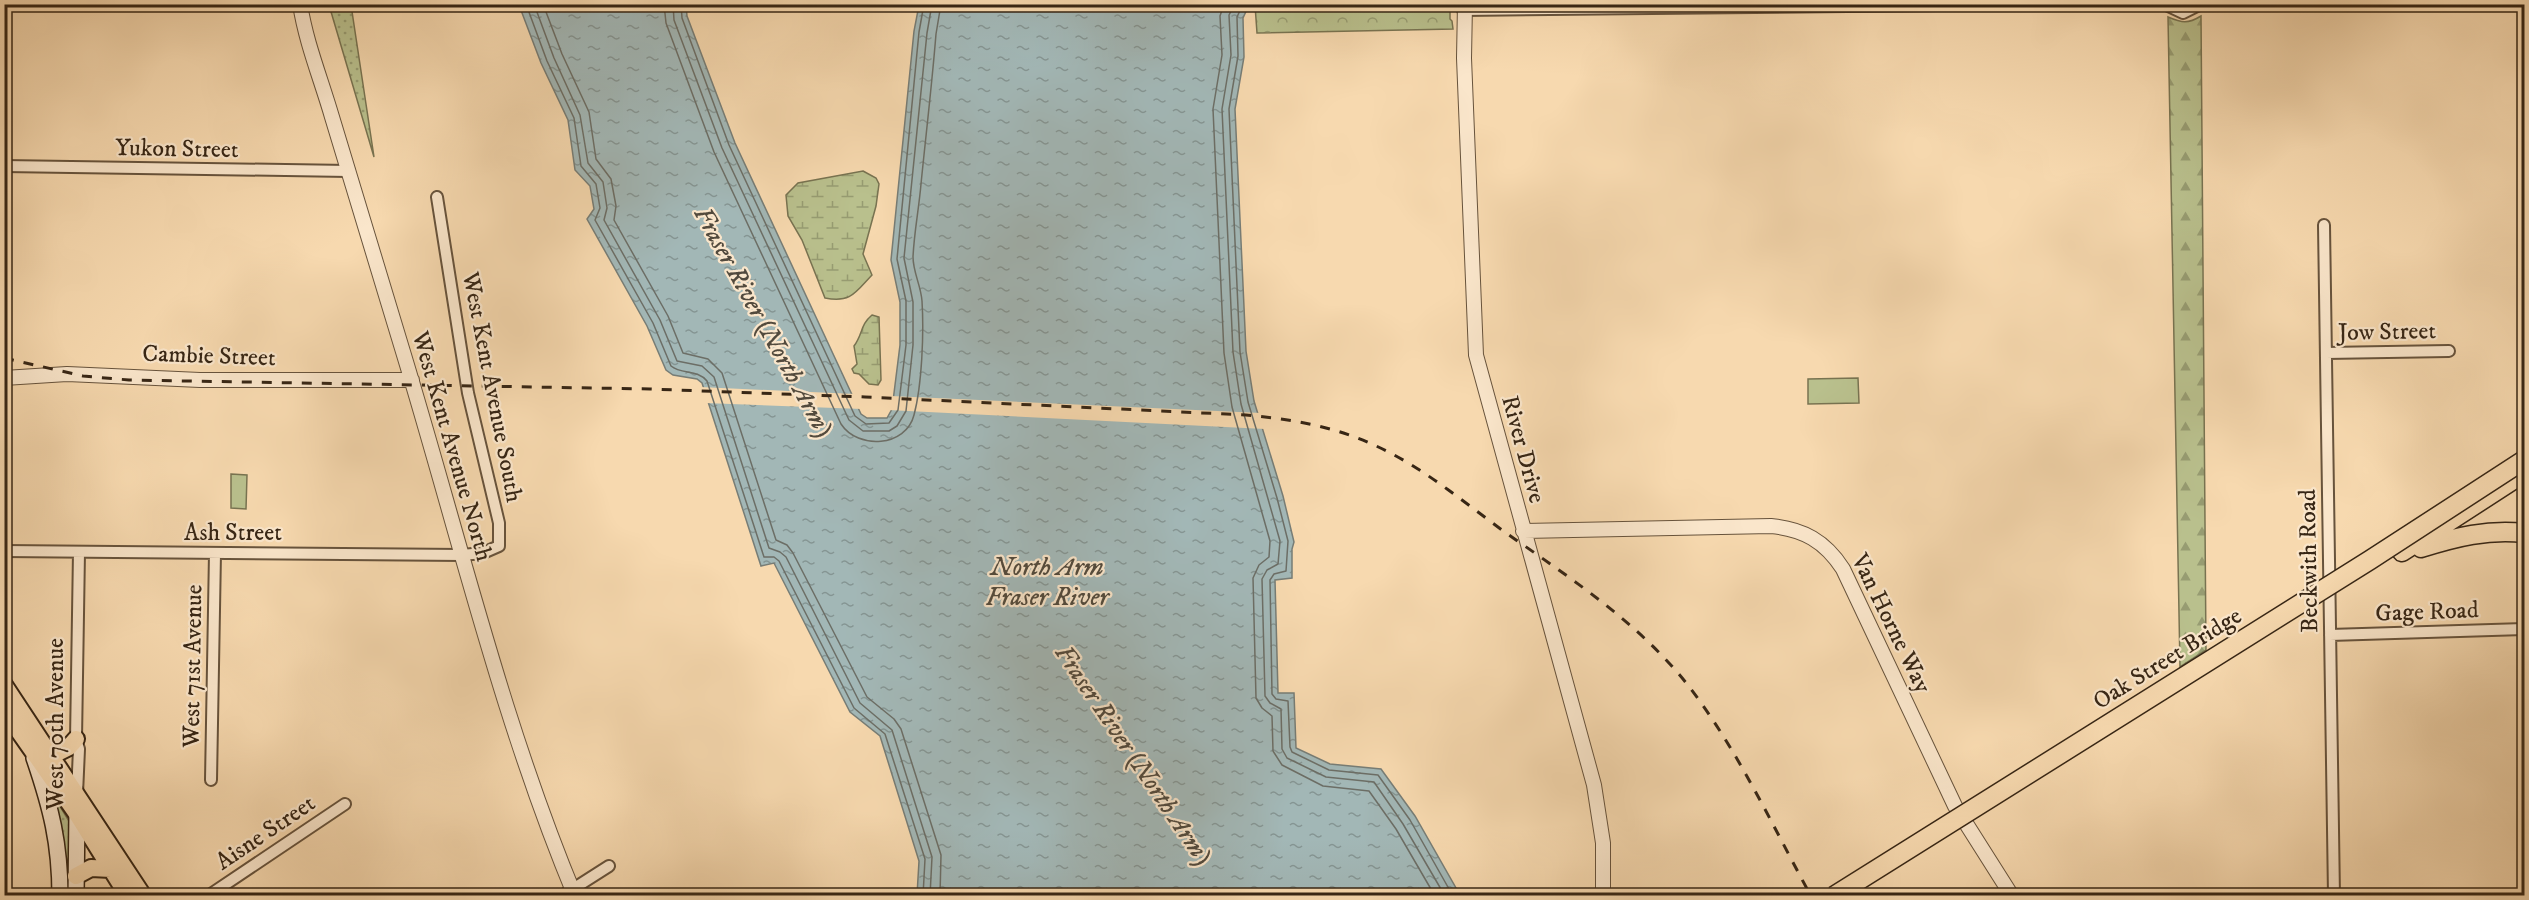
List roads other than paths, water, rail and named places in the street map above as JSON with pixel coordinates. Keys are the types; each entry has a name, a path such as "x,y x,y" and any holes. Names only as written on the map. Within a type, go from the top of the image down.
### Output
{"highway":[{"name":"Oak Street Bridge","path":"1834,896 2379,554 2524,460"},
{"name":"Oak Street Bridge","path":"1853,896 2524,473"},
{"path":"2402,552 2418,550 2472,534 2495,531 2524,533"}],"main road":[{"path":"4,685 142,896"},
{"path":"4,710 77,814 128,896"},
{"path":"51,756 69,747 76,739"},
{"name":"West 70th Avenue","path":"31,749 55,825 60,896"},
{"name":"West 70th Avenue","path":"76,896 77,795"},
{"path":"76,876 92,868 111,869"}],"street":[{"name":"West Kent Avenue North","path":"300,4 306,35 412,380 486,644 570,893"},
{"path":"1464,7 2046,4"},
{"path":"2164,4 2183,13 2201,4"},
{"name":"River Drive","path":"1464,7 1473,334 1480,375 1594,785 1603,843 1603,896"},
{"name":"Yukon Street","path":"4,166 349,171"},
{"name":"West Kent Avenue South","path":"437,197 468,393 501,540 499,546 493,550 462,555"},
{"name":"Beckwith Road","path":"2324,225 2334,896"},
{"name":"Jow Street","path":"2326,353 2449,351"},
{"name":"Cambie Street","path":"4,378 67,374 200,380 412,380"},
{"name":"Van Horne Way","path":"1523,531 1771,526 1804,532 1819,541 1836,558 1843,569 1955,806 2012,896"},
{"name":"Ash Street","path":"4,551 462,555"},
{"name":"West 70th Avenue","path":"77,795 79,552"},
{"name":"West 71st Avenue","path":"211,780 215,553"},
{"name":"Gage Road","path":"2330,635 2524,629"},
{"name":"Aisne Street","path":"208,896 345,804"},
{"path":"570,893 609,866"}],"water":[{"name":"North Arm Fraser River","path":"519,5 686,5 687,16 735,143 861,414 867,418 887,418 892,409 900,345 900,302 891,260 914,31 919,5 1249,5 1243,18 1244,57 1235,109 1246,351 1254,401 1283,496 1294,542 1292,578 1275,580 1278,693 1294,693 1296,748 1330,764 1381,769 1415,816 1460,895 917,895 919,861 880,736 850,712 774,563 761,566 702,383 697,379 673,375 666,370 647,326 587,219 594,209 590,186 575,170 568,120 541,63"}],"railway":[{"path":"4,358 83,376 129,380 650,389 865,397 1246,415 1295,421 1327,428 1359,438 1391,453 1424,473 1576,582 1646,640 1687,684 1722,734 1811,896"}],"water label":[{"name":"Fraser River (North Arm)","path":"764,321"},
{"name":"Fraser River (North Arm)","path":"1134,754"}]}
